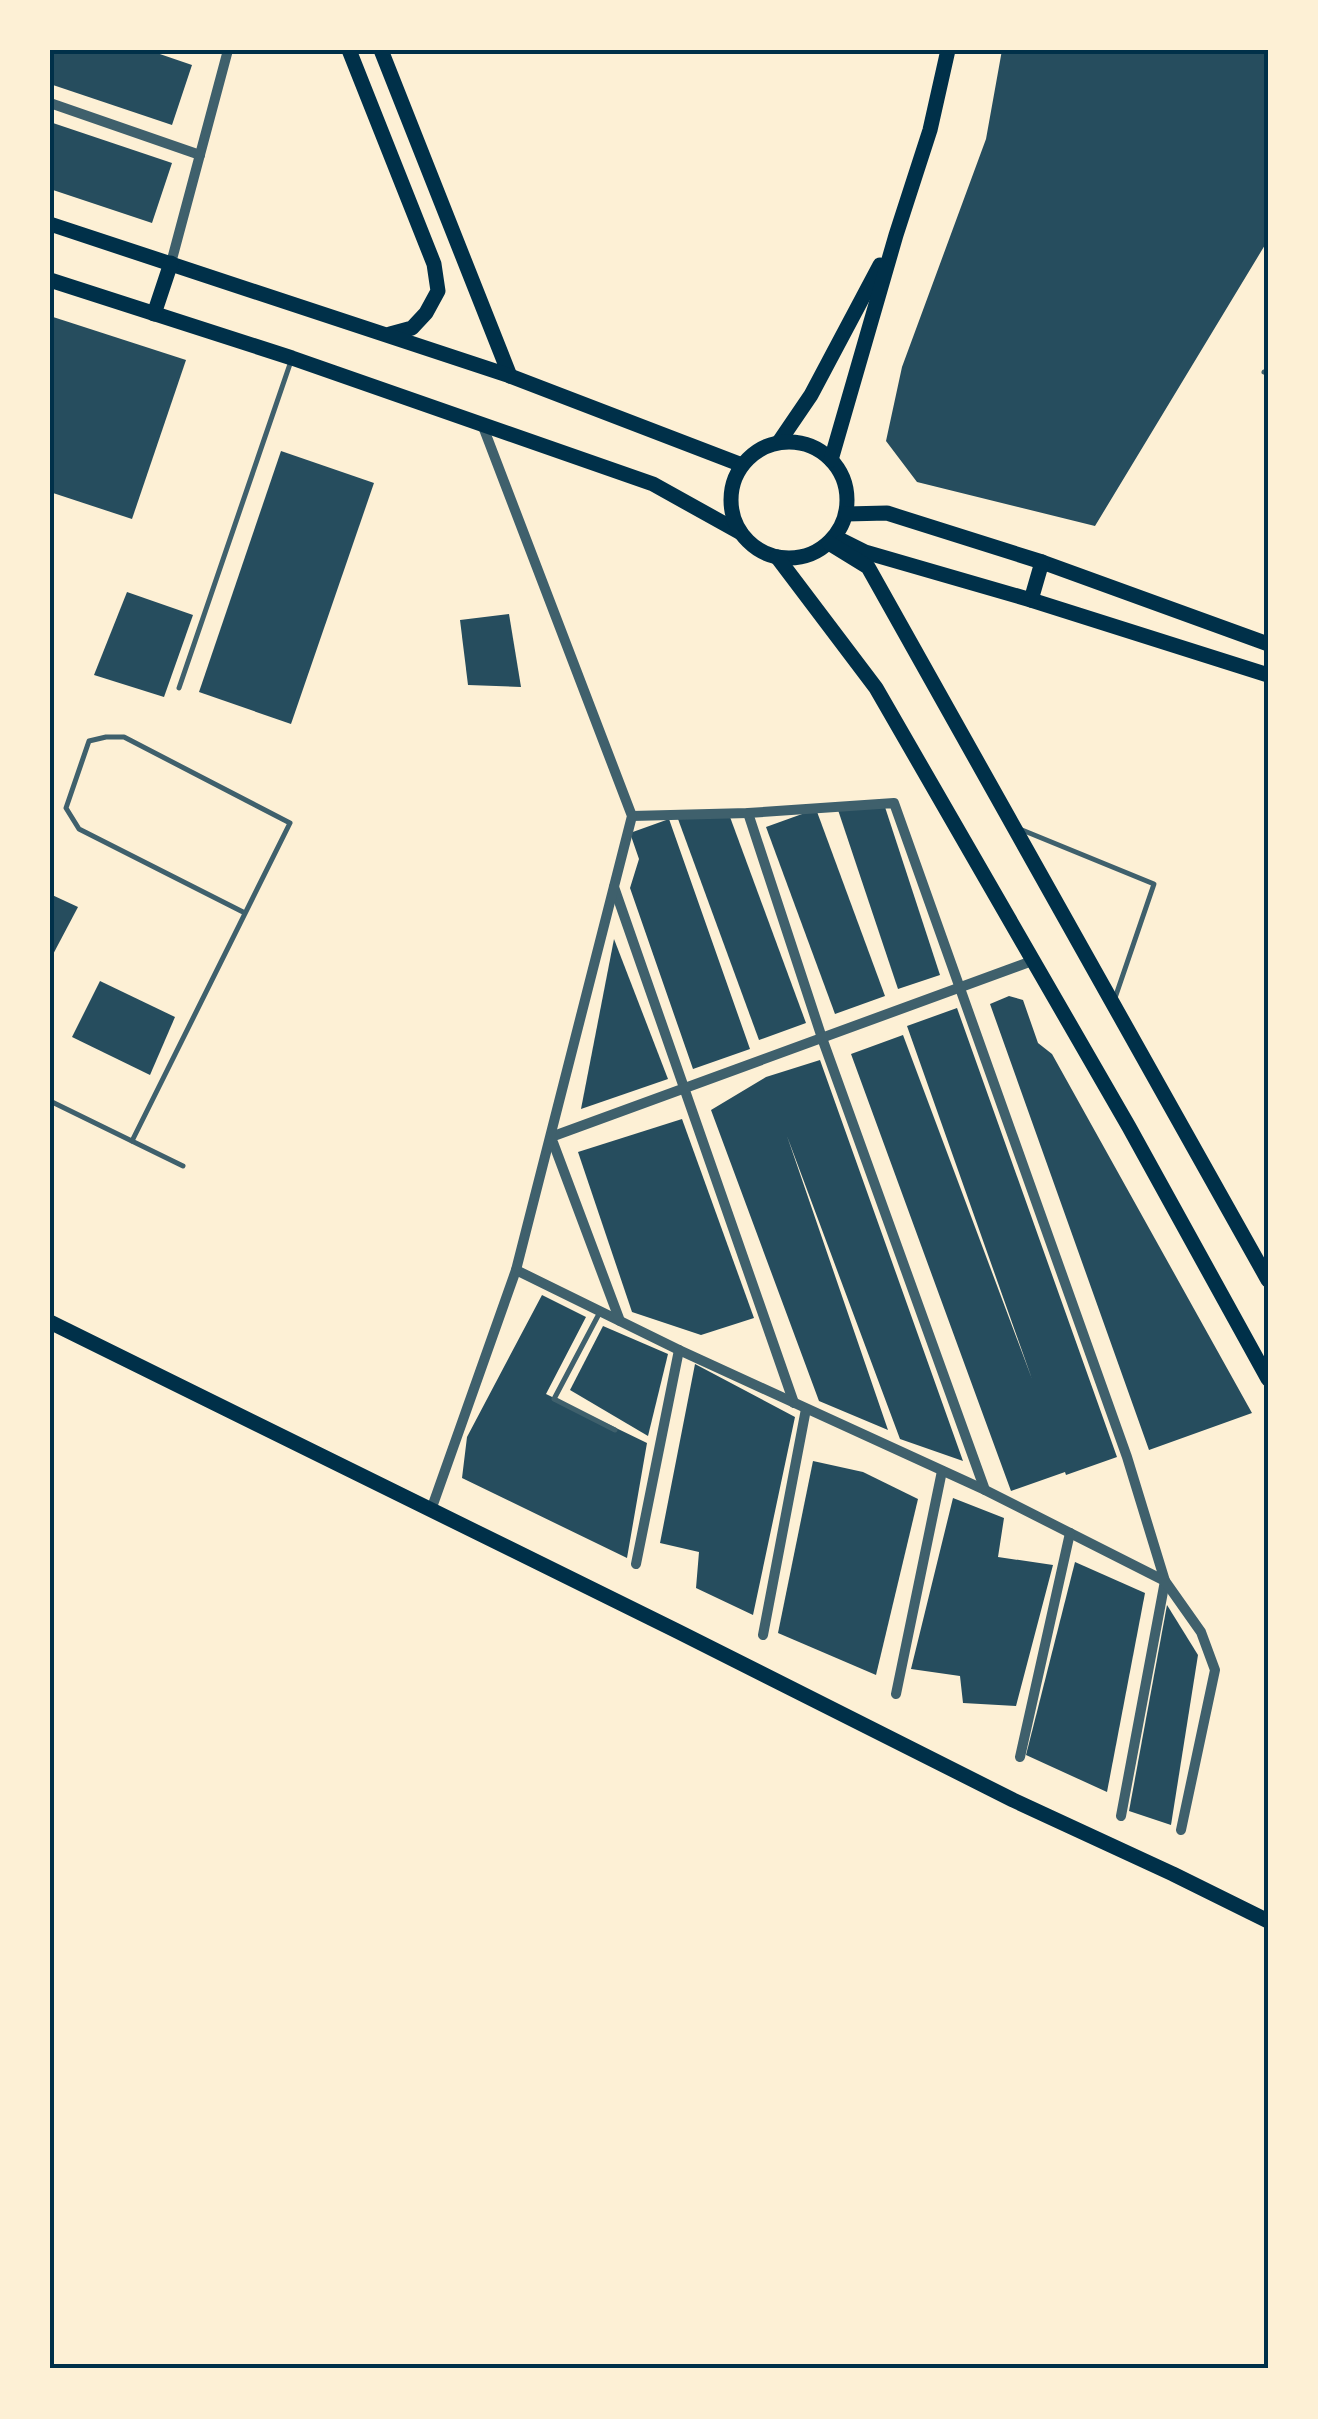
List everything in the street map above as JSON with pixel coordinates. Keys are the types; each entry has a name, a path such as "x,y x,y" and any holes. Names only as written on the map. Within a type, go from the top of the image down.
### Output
{"main road":[{"path":"349,50 434,264 438,290 426,314 412,328 387,335"},
{"path":"381,50 510,376"},
{"path":"832,460 930,130 948,50"},
{"path":"50,224 510,376 742,465"},
{"path":"779,442 810,394 896,234"},
{"path":"154,314 170,263"},
{"path":"50,280 292,358 653,484 741,533 756,549 777,558 805,557 832,540 846,514 846,485 832,460 808,445 779,442 759,450 742,465 734,480 731,496 741,533"},
{"path":"846,514 888,513 1042,562 1268,644"},
{"path":"832,540 1268,675"},
{"path":"832,540 868,567 1268,1280"},
{"path":"777,558 876,688 1129,1127 1268,1379"},
{"path":"1030,600 1042,562"},
{"path":"50,1322 1013,1800 1268,1921"}],"street":[{"path":"170,263 226,51"},
{"path":"50,103 200,155"},
{"path":"431,1510 516,1270 632,816 481,423"},
{"path":"632,816 894,803 1121,1438 1165,1581 1201,1632 1214,1670 1182,1830"},
{"path":"748,813 822,1038 985,1490"},
{"path":"614,886 794,1404"},
{"path":"551,1138 1032,961"},
{"path":"551,1138 620,1322"},
{"path":"516,1270 794,1404 985,1490 1165,1581"},
{"path":"636,1564 679,1350"},
{"path":"764,1635 806,1409"},
{"path":"896,1694 942,1471"},
{"path":"1020,1757 1070,1533"},
{"path":"1122,1816 1165,1581"}],"lane":[{"path":"180,688 292,358"},
{"path":"132,1141 246,913 290,823 124,737 89,742 66,808 79,830 246,913"},
{"path":"1013,827 1154,884 1113,1006"},
{"path":"50,1101 183,1166"},
{"path":"600,1312 554,1399 615,1430"}],"building":[{"path":"50,50 148,50 192,65 172,125 50,84"},
{"path":"1002,50 1268,50 1268,240 1095,526 917,482 886,441 902,367 986,139"},
{"path":"50,122 172,163 152,223 50,189"},
{"path":"50,316 186,360 132,519 50,492"},
{"path":"281,451 374,483 291,724 199,692"},
{"path":"127,592 193,615 164,697 94,675"},
{"path":"509,614 521,687 468,685 460,620"},
{"path":"884,804 940,975 898,989 837,807"},
{"path":"816,809 885,996 835,1014 766,827"},
{"path":"730,817 806,1023 759,1040 678,819"},
{"path":"669,819 750,1049 693,1069 630,888 639,859 630,833"},
{"path":"50,894 78,907 50,960"},
{"path":"614,939 668,1079 581,1109"},
{"path":"100,981 175,1017 150,1075 72,1037"},
{"path":"1009,996 1023,1000 1038,1043 1052,1054 1252,1413 1149,1450 990,1004"},
{"path":"957,1008 1117,1457 1011,1491 851,1054 903,1035 1032,1379 907,1026"},
{"path":"820,1060 963,1461 900,1439 787,1136 888,1430 819,1401 711,1110 766,1077"},
{"path":"682,1119 754,1318 701,1335 632,1312 578,1152"},
{"path":"542,1295 586,1317 546,1394 647,1443 627,1558 462,1478 467,1437"},
{"path":"603,1326 668,1354 648,1436 570,1390"},
{"path":"695,1364 795,1417 753,1615 696,1588 699,1552 660,1543"},
{"path":"813,1461 863,1472 918,1499 876,1675 778,1633"},
{"path":"953,1498 1004,1518 998,1557 1053,1565 1016,1706 963,1703 960,1676 911,1669"},
{"path":"1075,1562 1145,1593 1107,1792 1026,1755"},
{"path":"1167,1605 1198,1655 1171,1825 1129,1811"}]}
